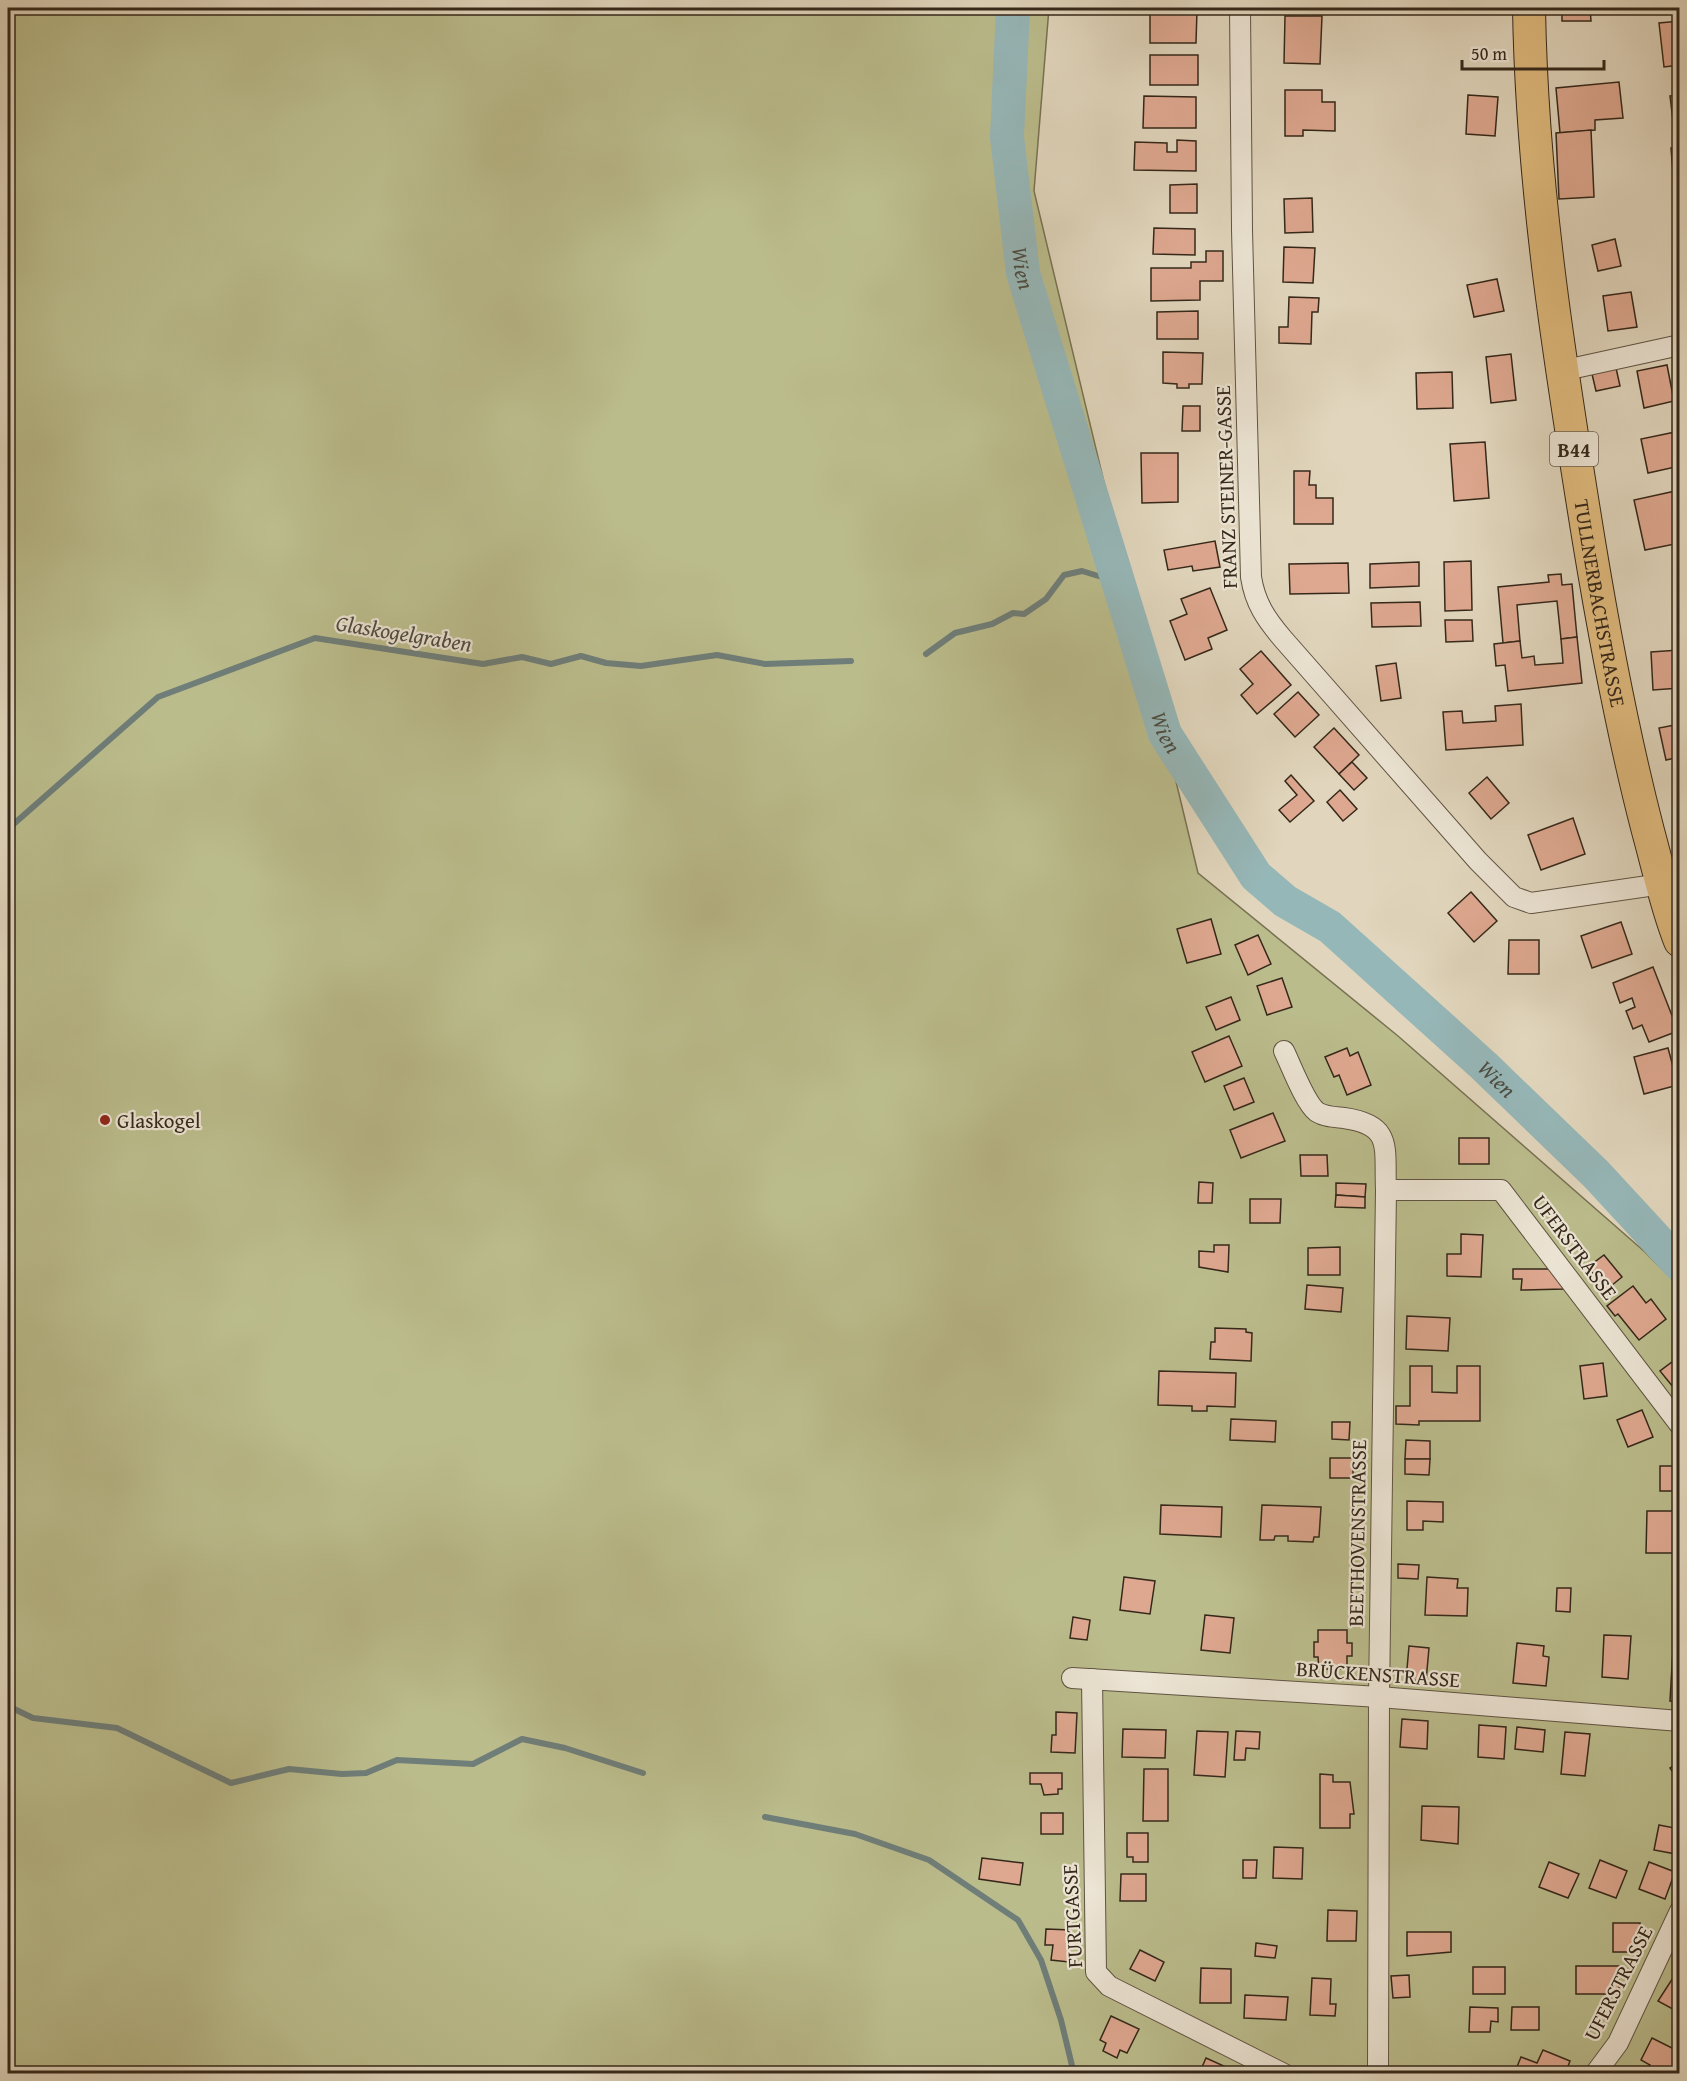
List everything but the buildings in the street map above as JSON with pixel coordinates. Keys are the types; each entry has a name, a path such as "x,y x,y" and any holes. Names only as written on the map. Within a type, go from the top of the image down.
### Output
{"main road":[{"name":"TULLNERBACHSTRASSE","path":"1529,8 1530,79 1539,205 1561,371 1611,675 1662,884 1678,929"}],"street":[{"name":"FRANZ STEINER-GASSE","path":"1240,8 1242,230 1251,577 1254,597 1264,616 1282,639 1478,861 1514,897 1531,903 1662,884"},
{"path":"1561,371 1680,345"},
{"name":"BEETHOVENSTRASSE","path":"1284,1051 1317,1111 1327,1116 1360,1120 1380,1132 1383,1138 1386,1190 1379,1697 1378,2073"},
{"name":"UFERSTRASSE","path":"1386,1190 1501,1190 1680,1425"},
{"name":"BRÜCKENSTRASSE","path":"1082,1679 1379,1697 1680,1720"},
{"name":"FURTGASSE","path":"1082,1679 1095,1972 1109,1986 1259,2068 1284,2073"},
{"name":"UFERSTRASSE","path":"1595,2073 1618,2043 1680,1911"}],"green space":[{"path":"8,8 1049,8 1034,191 1198,873 1398,1036 1645,1252 1679,1286 1679,2073 8,2074"}],"waterway":[{"name":"Wien","path":"1013,8 1007,137 1023,273 1165,734 1256,876 1285,901 1330,927 1484,1066 1596,1174 1680,1265"},
{"name":"Glaskogelgraben","path":"926,654 955,633 992,624 1013,613 1024,614 1046,599 1064,575 1082,571 1118,582"},
{"name":"Glaskogelgraben","path":"8,829 158,697 315,638 483,664 522,657 551,664 581,656 606,663 641,666 717,655 765,664 851,661"},
{"path":"8,1706 33,1718 117,1728 231,1783 289,1769 342,1774 366,1773 397,1760 473,1764 522,1739 565,1748 643,1773"},
{"path":"765,1817 855,1834 929,1860 1018,1920 1041,1960 1061,2020 1074,2074"}],"place":[{"name":"Glaskogel","path":"105,1120"}]}
